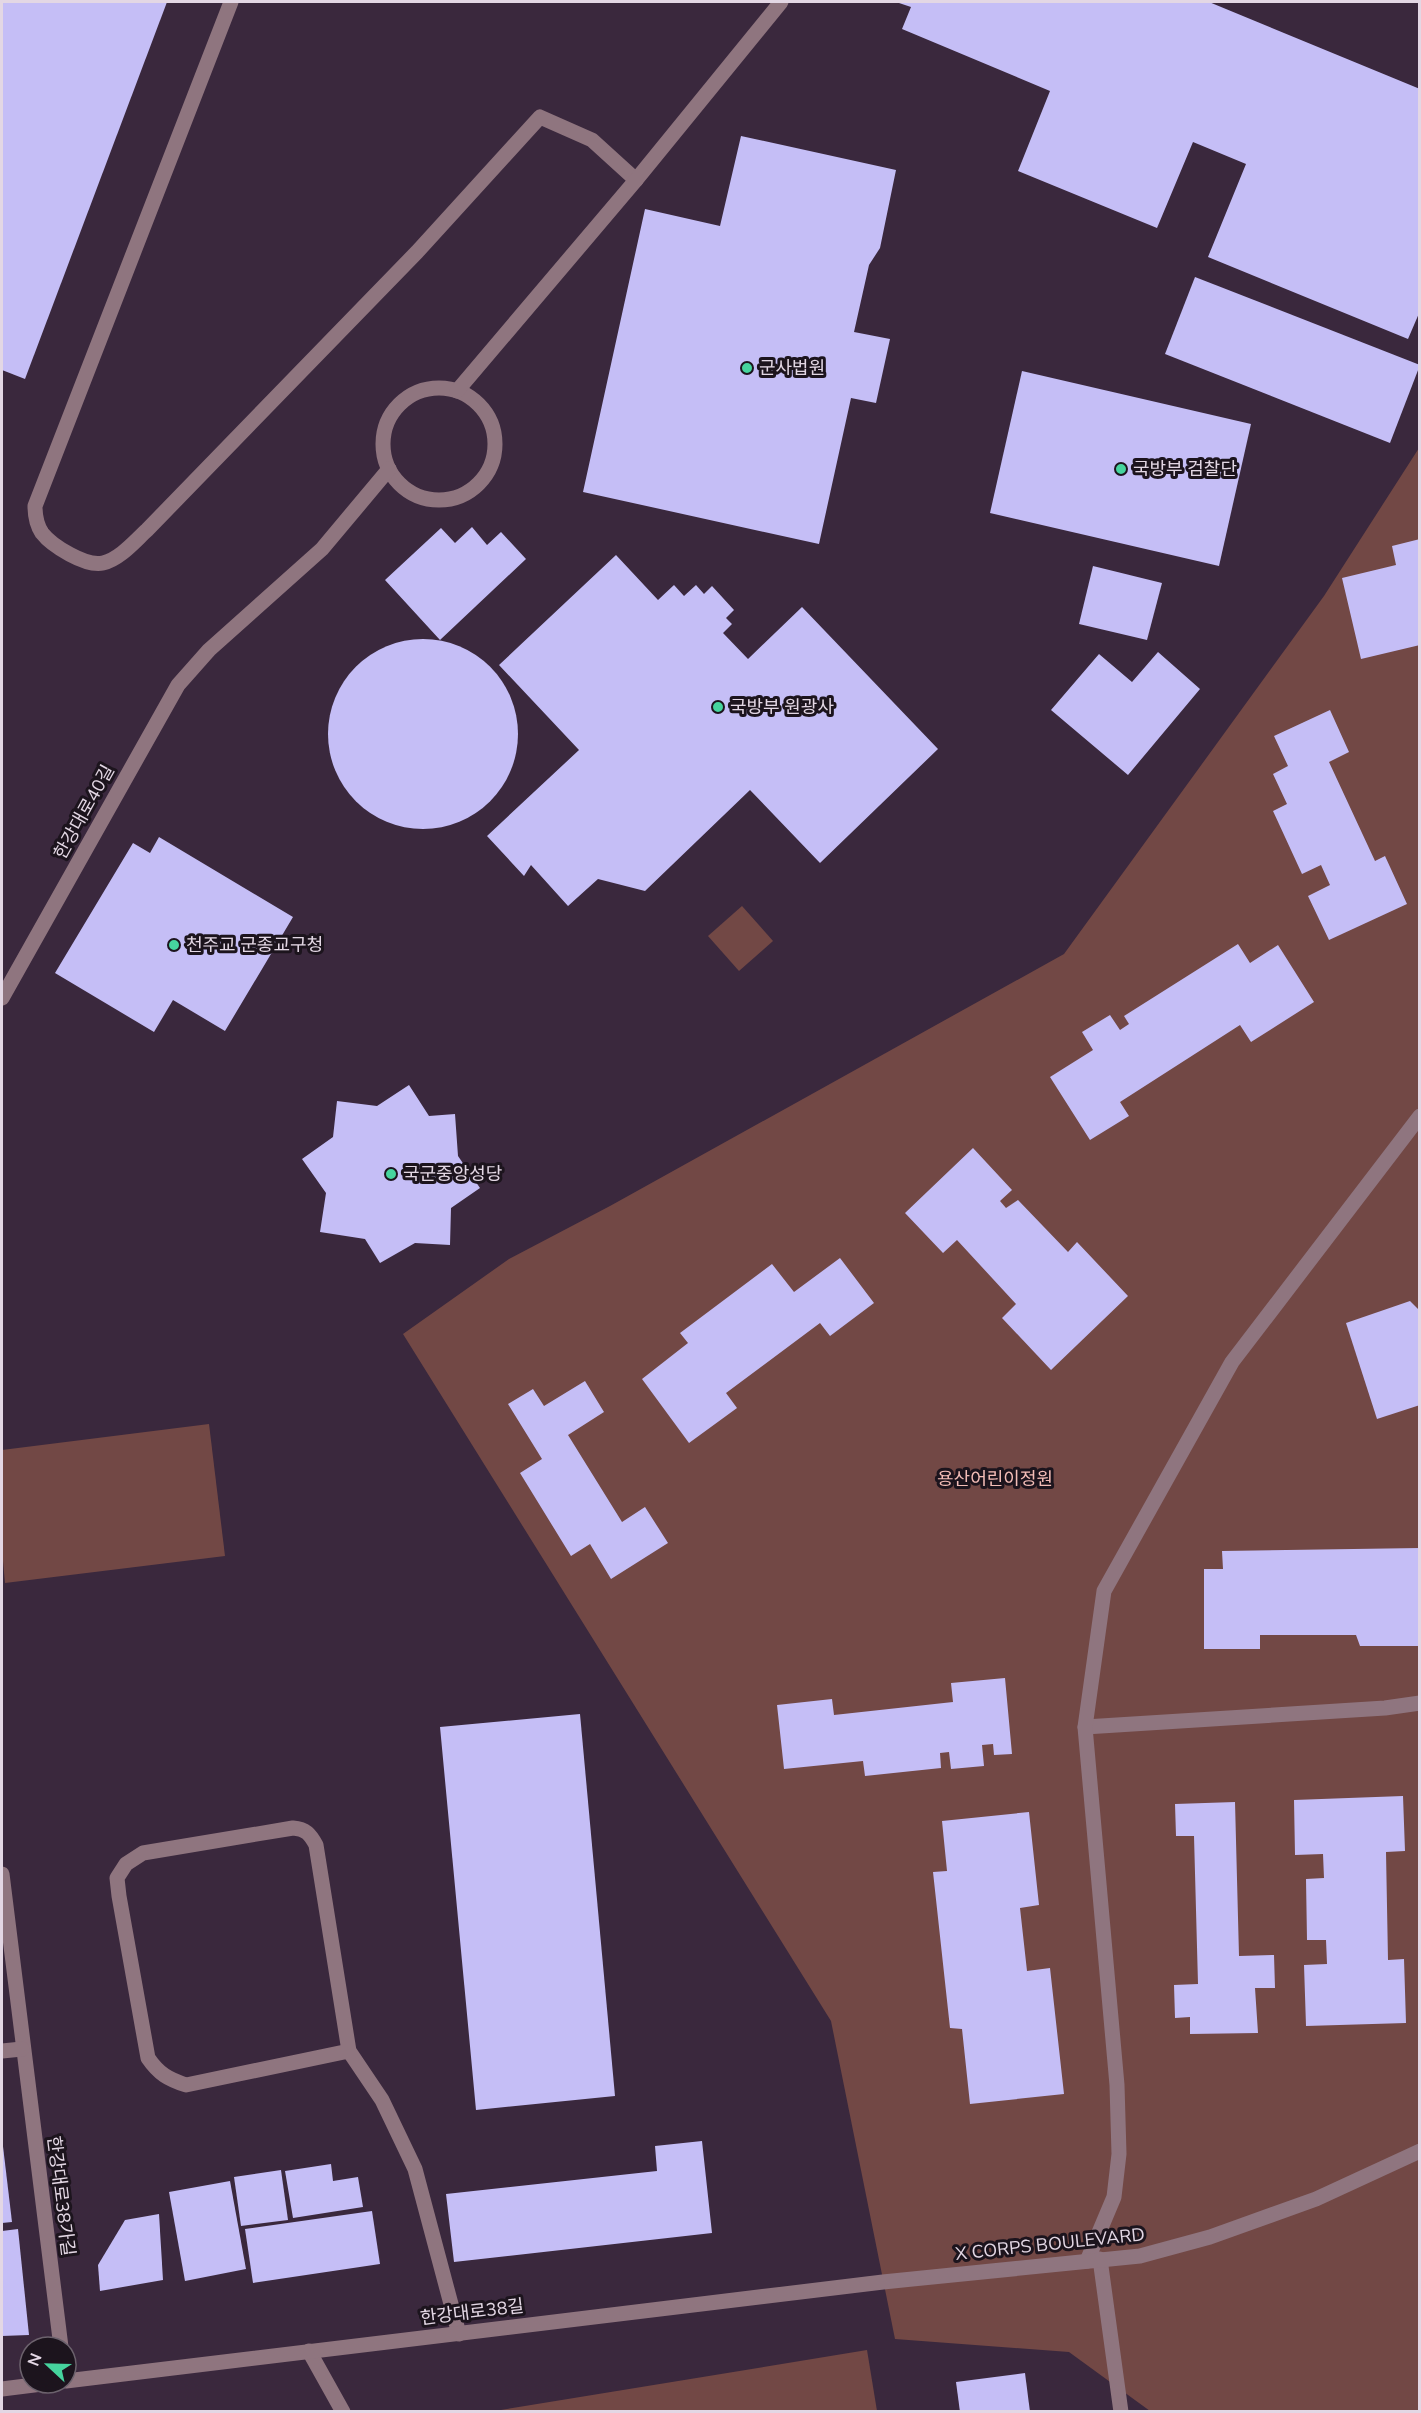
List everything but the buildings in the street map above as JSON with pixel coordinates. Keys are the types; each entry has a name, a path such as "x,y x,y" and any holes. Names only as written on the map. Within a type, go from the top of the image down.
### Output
{"street":[{"path":"231,2 34,506 36,521 43,534 53,544 77,558 101,564 112,559 147,530 417,252 540,117 592,140 636,180"},
{"path":"457,391 636,180 781,2"},
{"path":"448,388 457,391 480,405 490,420 495,437 495,447 487,474 474,488 458,498 439,501 420,498 403,488 389,468 383,456 383,438 388,420 398,405 412,394 430,389 448,388"},
{"name":"한강대로40길","path":"2,998 178,685 209,650 322,549 389,468"},
{"path":"1121,2412 1093,2260 1114,2198 1119,2154 1117,2085 1084,1727 1104,1592 1232,1362 1419,1116"},
{"path":"1084,1727 1419,1703"},
{"path":"349,2050 186,2085 158,2072 148,2058 119,1896 117,1878 126,1864 143,1853 167,1848 293,1828 308,1833 316,1845 349,2050 382,2100 415,2169 459,2334"},
{"name":"한강대로38가길","path":"2,1874 59,2335"},
{"path":"2,2051 22,2049"},
{"name":"X CORPS BOULEVARD","path":"883,2282 1140,2256 1210,2237 1316,2199 1419,2151"},
{"name":"한강대로38길","path":"78,2380 883,2282"},
{"path":"309,2351 343,2412"},
{"path":"2,2389 18,2387"}],"green space":[{"name":"용산어린이정원","path":"1419,448 1419,2411 1150,2411 1069,2352 895,2339 831,2021 403,1334 509,1259 610,1206 1064,954 1324,596"},
{"path":"742,906 773,941 739,971 708,936"},
{"path":"209,1424 225,1556 5,1583 2,1550 2,1450"},
{"path":"867,2350 877,2411 495,2411"}],"place":[{"name":"군사법원","path":"747,368"},
{"name":"국방부 검찰단","path":"1121,469"},
{"name":"국방부 원광사","path":"718,707"},
{"name":"천주교 군종교구청","path":"174,945"},
{"name":"국군중앙성당","path":"391,1174"}]}
